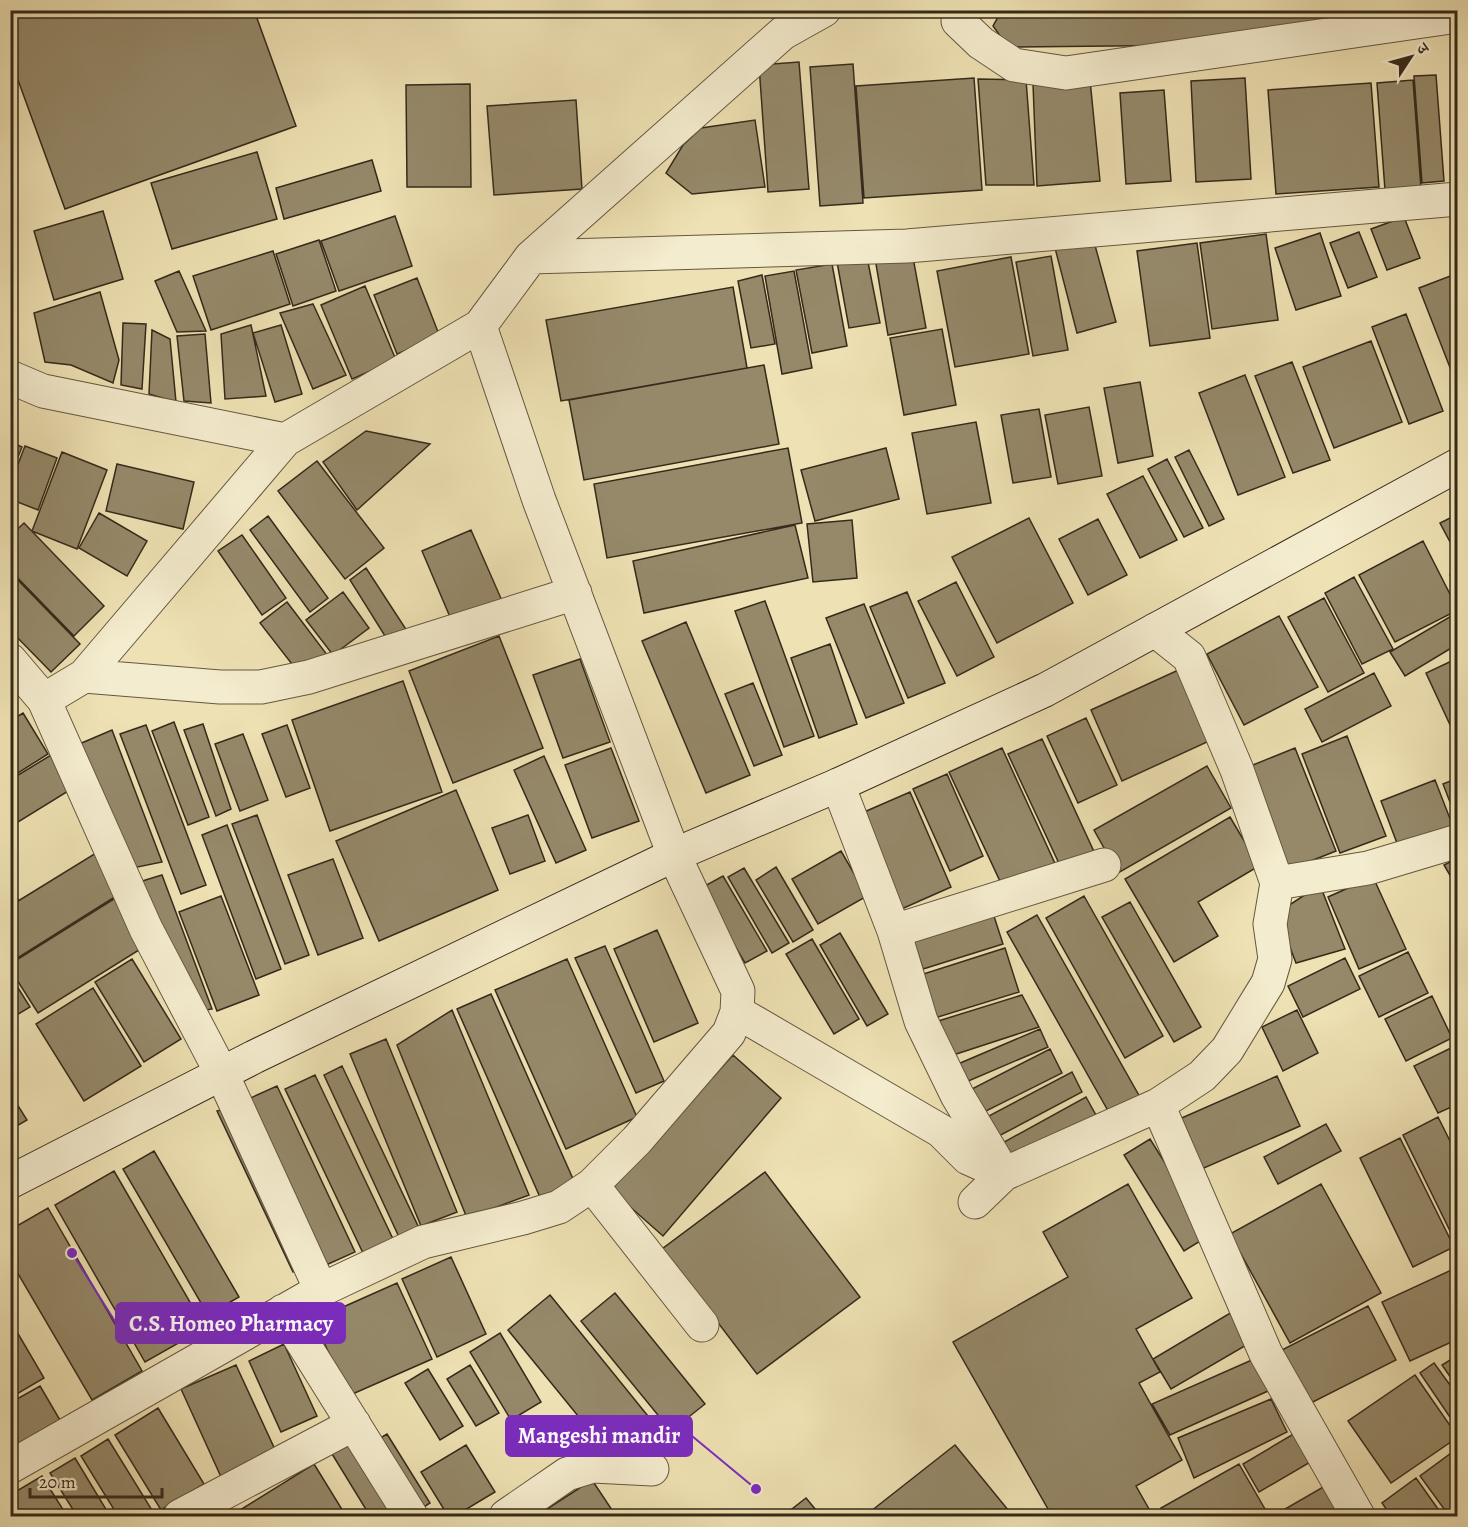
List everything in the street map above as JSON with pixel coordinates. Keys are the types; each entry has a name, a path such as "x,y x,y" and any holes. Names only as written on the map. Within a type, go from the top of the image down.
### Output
{"street":[{"path":"44,700 84,676 285,440 480,326 531,257 783,33 824,10"},
{"path":"955,14 981,43 1014,64 1065,73 1364,20 1458,16"},
{"path":"531,257 907,246 1458,199"},
{"path":"10,1467 321,1290 423,1242 559,1207 592,1185 637,1140 729,1033 737,1012 738,991 674,855 539,500 480,326"},
{"path":"10,377 43,391 285,440"},
{"path":"10,1182 222,1074 674,855 838,785 1045,690 1457,467"},
{"path":"84,676 220,687 261,687 309,677 575,593"},
{"path":"975,1202 1004,1174 1158,1105 1202,1076 1227,1050 1268,983 1275,959 1270,924 1277,883 1237,770 1189,657 1155,630"},
{"path":"10,660 44,700 146,929 222,1074 321,1290"},
{"path":"838,785 894,932 921,1022 957,1095 1004,1174"},
{"path":"1277,883 1368,868 1458,841"},
{"path":"894,932 1104,865"},
{"path":"737,1012 941,1131 968,1158 1004,1174"},
{"path":"1158,1105 1266,1354 1358,1516"},
{"path":"592,1185 702,1325"},
{"path":"284,1311 411,1516"},
{"path":"180,1516 354,1424"},
{"path":"506,1516 567,1474 593,1466 652,1469"}],"building":[{"path":"10,10 254,10 296,126 65,209 10,58"},
{"path":"1002,10 1326,10 1329,21 1206,45 1008,47 993,26"},
{"path":"799,62 809,189 768,192 759,65"},
{"path":"853,64 863,203 820,206 810,67"},
{"path":"1436,75 1444,181 1422,183 1414,76"},
{"path":"974,78 982,190 864,198 856,86"},
{"path":"1245,78 1251,179 1196,182 1191,81"},
{"path":"978,79 1026,80 1034,185 986,185"},
{"path":"1090,80 1100,181 1037,186 1033,84"},
{"path":"1413,80 1421,188 1385,190 1377,83"},
{"path":"1371,83 1379,187 1276,194 1268,90"},
{"path":"470,84 471,187 407,187 406,85"},
{"path":"1164,90 1171,181 1126,184 1120,93"},
{"path":"576,100 582,189 494,195 487,106"},
{"path":"755,120 765,187 692,194 666,173 683,145 701,128"},
{"path":"257,152 277,219 172,249 151,183"},
{"path":"372,160 381,191 284,219 276,188"},
{"path":"103,211 123,279 54,300 34,231"},
{"path":"395,216 412,266 339,291 321,241"},
{"path":"1404,217 1420,258 1387,270 1371,229"},
{"path":"1359,232 1377,277 1348,288 1330,243"},
{"path":"1320,233 1341,296 1296,310 1275,248"},
{"path":"1266,234 1278,320 1212,329 1200,243"},
{"path":"1093,238 1116,322 1077,333 1055,248"},
{"path":"319,240 336,291 293,306 276,254"},
{"path":"1197,243 1210,338 1150,346 1137,251"},
{"path":"273,251 290,304 211,330 193,276"},
{"path":"912,252 926,328 888,335 875,258"},
{"path":"1051,256 1068,350 1033,356 1016,262"},
{"path":"867,257 880,323 849,328 837,262"},
{"path":"1011,257 1029,354 955,367 937,271"},
{"path":"832,264 847,346 812,353 796,270"},
{"path":"179,271 206,331 177,332 155,281"},
{"path":"794,271 812,368 782,374 765,276"},
{"path":"1458,273 1458,388 1419,288"},
{"path":"762,275 775,344 751,348 738,281"},
{"path":"417,278 440,337 397,354 374,295"},
{"path":"365,286 396,360 352,379 321,305"},
{"path":"733,287 747,368 561,401 546,320"},
{"path":"100,292 119,360 113,383 71,365 45,362 34,313"},
{"path":"313,304 346,375 313,389 280,313"},
{"path":"1406,314 1443,411 1409,424 1372,327"},
{"path":"123,323 146,324 142,389 121,385"},
{"path":"251,325 266,396 225,399 221,334"},
{"path":"281,325 302,394 275,402 253,333"},
{"path":"942,329 956,405 904,415 890,338"},
{"path":"152,330 170,339 176,402 149,394"},
{"path":"205,334 211,403 184,401 177,336"},
{"path":"1371,341 1402,422 1334,448 1303,367"},
{"path":"1292,362 1330,460 1293,473 1255,376"},
{"path":"764,365 779,444 584,480 569,400"},
{"path":"1245,375 1285,477 1238,495 1199,393"},
{"path":"1140,382 1153,456 1118,463 1104,388"},
{"path":"1089,407 1102,476 1058,484 1045,415"},
{"path":"1039,409 1051,477 1013,483 1001,415"},
{"path":"976,422 991,503 927,514 912,433"},
{"path":"366,431 430,444 357,510 323,462"},
{"path":"10,442 22,447 10,477"},
{"path":"25,446 57,458 38,510 10,499 10,485"},
{"path":"788,448 802,523 607,558 594,484"},
{"path":"886,448 899,499 815,521 801,470"},
{"path":"1189,450 1224,519 1209,526 1175,457"},
{"path":"62,452 107,470 77,549 32,531"},
{"path":"1167,459 1203,528 1184,537 1148,469"},
{"path":"317,461 384,548 345,579 278,491"},
{"path":"117,464 194,482 183,529 106,511"},
{"path":"1143,476 1177,540 1140,558 1107,494"},
{"path":"99,513 147,541 127,576 79,548"},
{"path":"1458,514 1458,557 1440,523"},
{"path":"268,516 328,598 310,612 250,530"},
{"path":"1029,518 1073,603 997,643 952,557"},
{"path":"1098,519 1127,575 1088,595 1059,539"},
{"path":"852,520 857,578 813,582 807,524"},
{"path":"24,523 104,606 74,636 10,570 10,536"},
{"path":"795,525 808,578 644,613 633,561"},
{"path":"471,530 503,603 453,624 422,551"},
{"path":"242,535 286,598 262,615 218,551"},
{"path":"1423,541 1458,610 1395,642 1359,575"},
{"path":"366,568 409,634 390,644 350,580"},
{"path":"1458,571 1458,590 1450,575"},
{"path":"10,572 80,644 51,672 10,630"},
{"path":"1354,577 1393,649 1362,664 1325,593"},
{"path":"956,582 994,657 957,676 918,601"},
{"path":"343,592 369,628 333,655 306,620"},
{"path":"907,592 945,683 908,698 870,607"},
{"path":"1324,598 1364,673 1328,692 1288,617"},
{"path":"765,601 814,736 784,747 735,611"},
{"path":"287,602 328,656 302,677 260,623"},
{"path":"864,604 904,703 866,718 826,618"},
{"path":"1458,612 1458,644 1405,676 1390,652"},
{"path":"1279,616 1318,687 1244,725 1207,654"},
{"path":"686,622 750,775 706,793 642,641"},
{"path":"499,636 543,748 453,783 409,671"},
{"path":"830,644 857,724 819,738 791,658"},
{"path":"1458,658 1458,742 1426,673"},
{"path":"580,659 610,742 563,758 533,675"},
{"path":"1185,667 1218,737 1122,781 1091,710"},
{"path":"1374,673 1391,706 1322,742 1305,709"},
{"path":"403,681 442,792 330,831 292,720"},
{"path":"753,683 782,755 754,766 725,694"},
{"path":"23,713 48,754 10,778 10,721"},
{"path":"1086,718 1117,785 1078,803 1047,736"},
{"path":"174,722 209,817 188,825 152,731"},
{"path":"203,724 231,809 216,816 184,730"},
{"path":"146,725 206,885 181,894 120,734"},
{"path":"287,725 310,788 286,797 262,734"},
{"path":"112,730 162,862 128,869 77,745"},
{"path":"243,734 268,800 240,811 215,744"},
{"path":"1347,736 1386,836 1340,853 1302,754"},
{"path":"1042,739 1096,856 1063,872 1008,754"},
{"path":"611,748 639,821 592,838 565,765"},
{"path":"1002,748 1058,870 1006,894 949,772"},
{"path":"1295,748 1336,851 1288,870 1248,767"},
{"path":"56,752 78,785 10,827 10,780"},
{"path":"544,756 586,850 556,863 514,770"},
{"path":"1207,766 1231,808 1118,873 1094,830"},
{"path":"947,774 983,856 950,871 913,789"},
{"path":"1458,778 1458,823 1443,784"},
{"path":"1435,780 1454,829 1400,851 1381,801"},
{"path":"456,790 498,890 379,941 336,841"},
{"path":"910,792 951,887 897,911 855,816"},
{"path":"257,815 309,955 285,964 232,824"},
{"path":"528,815 545,861 510,874 492,828"},
{"path":"1230,817 1259,866 1198,902 1218,936 1174,962 1125,879"},
{"path":"227,825 281,969 256,979 202,835"},
{"path":"841,851 867,896 818,924 792,879"},
{"path":"96,853 121,893 16,959 10,949 10,906"},
{"path":"1458,858 1458,889 1444,865"},
{"path":"333,859 363,938 318,955 288,875"},
{"path":"776,867 813,930 793,942 756,880"},
{"path":"744,868 789,943 772,953 728,877"},
{"path":"162,875 212,1009 200,1011 139,882"},
{"path":"723,876 767,951 745,963 701,888"},
{"path":"1373,877 1406,949 1359,969 1328,897"},
{"path":"1320,885 1345,949 1296,963 1277,913"},
{"path":"10,887 18,899 10,904"},
{"path":"221,896 259,995 217,1011 179,912"},
{"path":"1084,896 1163,1036 1125,1058 1046,918"},
{"path":"117,897 147,945 38,1013 10,969 10,964"},
{"path":"1130,902 1201,1027 1174,1042 1102,917"},
{"path":"991,907 1003,944 923,969 911,932"},
{"path":"1037,915 1141,1099 1111,1116 1007,932"},
{"path":"657,930 698,1023 654,1042 614,949"},
{"path":"840,933 888,1014 867,1026 820,945"},
{"path":"812,939 859,1019 834,1034 786,954"},
{"path":"605,946 664,1081 636,1093 575,958"},
{"path":"1005,948 1019,992 925,1021 911,978"},
{"path":"1408,952 1428,993 1379,1017 1359,976"},
{"path":"1345,958 1360,989 1303,1017 1288,986"},
{"path":"132,959 181,1039 144,1062 95,982"},
{"path":"567,959 637,1117 566,1149 495,990"},
{"path":"10,975 30,1007 10,1019"},
{"path":"93,988 141,1066 84,1101 36,1024"},
{"path":"491,994 577,1188 543,1204 457,1009"},
{"path":"1022,995 1039,1027 947,1057 935,1022"},
{"path":"1432,996 1452,1038 1406,1061 1385,1019"},
{"path":"452,1010 529,1195 467,1218 397,1045"},
{"path":"1297,1010 1318,1053 1283,1071 1262,1027"},
{"path":"1040,1029 1048,1047 966,1082 958,1064"},
{"path":"386,1039 457,1212 421,1226 350,1054"},
{"path":"1455,1046 1458,1051 1458,1104 1438,1113 1414,1066"},
{"path":"1050,1049 1062,1073 978,1115 966,1092"},
{"path":"733,1055 781,1098 663,1236 611,1190"},
{"path":"342,1066 419,1228 399,1237 324,1075"},
{"path":"1072,1072 1082,1092 995,1138 985,1118"},
{"path":"315,1075 393,1239 363,1253 285,1089"},
{"path":"1277,1076 1300,1126 1197,1171 1175,1121"},
{"path":"277,1086 355,1252 324,1266 246,1100"},
{"path":"10,1093 27,1120 10,1130"},
{"path":"1086,1097 1097,1117 1008,1166 997,1146"},
{"path":"229,1108 303,1266 293,1272 217,1111"},
{"path":"1458,1112 1458,1126 1451,1115"},
{"path":"1438,1117 1458,1157 1458,1235 1453,1237 1403,1135"},
{"path":"1326,1124 1341,1151 1278,1184 1264,1157"},
{"path":"1400,1138 1454,1247 1413,1267 1360,1158"},
{"path":"1150,1139 1210,1235 1184,1251 1124,1155"},
{"path":"154,1151 239,1297 208,1315 123,1169"},
{"path":"114,1171 205,1328 145,1362 55,1205"},
{"path":"765,1172 860,1297 757,1374 662,1249"},
{"path":"1128,1184 1192,1298 1136,1329 1160,1372 1139,1383 1182,1460 1136,1486 1153,1516 1052,1516 953,1342 1068,1277 1043,1232"},
{"path":"1321,1184 1381,1293 1290,1343 1230,1234"},
{"path":"48,1208 142,1371 92,1400 10,1260 10,1230"},
{"path":"451,1257 486,1334 437,1357 402,1279"},
{"path":"1458,1267 1458,1339 1410,1361 1382,1302"},
{"path":"397,1283 432,1359 348,1396 314,1320"},
{"path":"615,1293 705,1404 671,1431 581,1321"},
{"path":"550,1295 660,1431 618,1465 508,1330"},
{"path":"1368,1306 1396,1360 1299,1409 1272,1355"},
{"path":"1237,1309 1255,1340 1171,1389 1153,1359"},
{"path":"10,1320 44,1378 10,1398"},
{"path":"500,1333 541,1402 511,1420 470,1352"},
{"path":"284,1344 317,1416 281,1432 249,1361"},
{"path":"1455,1357 1458,1360 1458,1388 1442,1365"},
{"path":"1254,1359 1268,1391 1170,1435 1152,1404"},
{"path":"1434,1363 1458,1396 1458,1429 1420,1373"},
{"path":"236,1365 277,1454 222,1479 181,1389"},
{"path":"470,1365 499,1413 476,1426 447,1379"},
{"path":"428,1369 463,1426 440,1440 405,1383"},
{"path":"1415,1375 1458,1437 1391,1483 1348,1421"},
{"path":"40,1386 67,1432 19,1460 10,1445 10,1403"},
{"path":"1271,1399 1287,1432 1194,1478 1178,1438"},
{"path":"158,1408 204,1484 161,1510 115,1435"},
{"path":"1302,1429 1319,1457 1259,1492 1243,1464"},
{"path":"355,1434 405,1516 370,1516 329,1449"},
{"path":"387,1434 430,1503 413,1514 370,1444"},
{"path":"108,1439 155,1515 118,1516 81,1456"},
{"path":"466,1445 495,1492 455,1516 448,1516 421,1472"},
{"path":"955,1445 1013,1516 866,1515"},
{"path":"1458,1448 1458,1505 1447,1513 1420,1476"},
{"path":"75,1458 110,1516 77,1516 50,1473"},
{"path":"314,1464 346,1516 232,1515"},
{"path":"1239,1464 1269,1516 1166,1516 1161,1508"},
{"path":"42,1476 67,1516 21,1516 10,1495"},
{"path":"1416,1478 1443,1516 1391,1516 1382,1503"},
{"path":"592,1480 616,1516 536,1516"},
{"path":"1330,1483 1345,1516 1273,1516"},
{"path":"806,1498 821,1516 783,1516"}],"place":[{"name":"C.S. Homeo Pharmacy","path":"72,1253"},
{"name":"Mangeshi mandir","path":"756,1489"}]}
